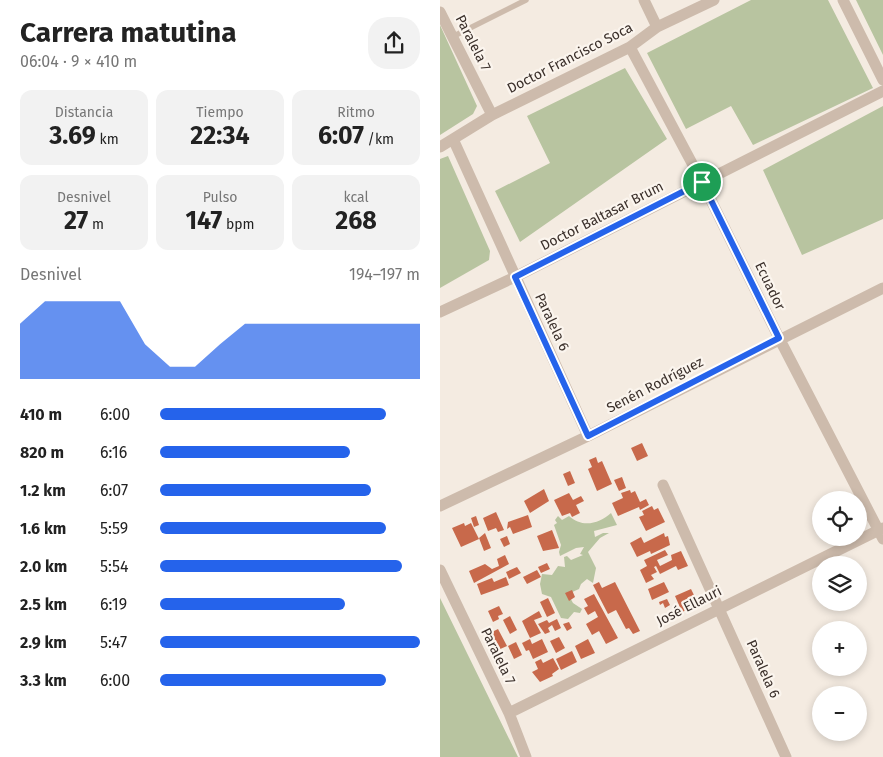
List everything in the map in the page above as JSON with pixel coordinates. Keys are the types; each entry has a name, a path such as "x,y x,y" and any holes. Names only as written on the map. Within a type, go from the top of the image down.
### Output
{"street":[{"path":"644,0 657,27"},
{"name":"Doctor Francisco Soca","path":"440,147 492,115 630,48 657,27 714,0"},
{"path":"843,0 883,80"},
{"name":"Paralela 7","path":"440,12 492,115"},
{"name":"Ecuador","path":"630,48 702,182 779,338 882,532"},
{"name":"Doctor Baltasar Brum","path":"440,312 515,277 883,91"},
{"name":"Paralela 6","path":"453,139 588,436"},
{"name":"Senén Rodríguez","path":"440,506 588,436 779,338 883,288"},
{"name":"Paralela 6","path":"663,485 786,757"},
{"name":"José Ellauri","path":"509,713 719,607 882,532"},
{"name":"Paralela 7","path":"440,570 509,713 526,757"}],"lane":[{"path":"452,37 526,0"}],"green space":[{"path":"751,0 828,0 873,88 753,145 731,106 686,129 647,53"},
{"path":"856,0 883,0 883,55"},
{"path":"440,25 477,106 473,114 440,135"},
{"path":"625,68 667,139 520,242 495,191 550,163 527,116"},
{"path":"883,106 883,219 802,255 763,170"},
{"path":"448,156 490,251 489,260 440,288 440,159"},
{"path":"611,513 617,525 594,531 595,537 603,533 609,533 600,538 588,552 596,568 593,583 587,579 581,584 579,589 568,594 573,603 582,609 580,613 574,612 568,619 561,618 551,597 542,594 540,584 542,574 552,575 558,566 565,567 564,557 567,556 571,560 583,555 580,554 584,547 576,548 560,556 561,545 554,525 557,523 555,520 558,516 562,520 569,516 579,522 590,523 601,520"},
{"path":"440,598 518,757 440,757"}],"building":[{"path":"642,443 648,456 637,461 631,448"},
{"path":"596,457 598,463 602,461 612,484 597,491 588,469 592,467 589,460"},
{"path":"570,471 575,483 568,486 563,474"},
{"path":"622,477 626,488 619,491 614,480"},
{"path":"544,489 549,501 530,513 524,501"},
{"path":"630,490 631,493 635,491 640,502 646,499 649,505 640,510 639,507 618,516 612,503 623,498 621,493"},
{"path":"569,493 573,500 581,496 584,501 576,505 580,513 572,517 570,513 562,516 554,500"},
{"path":"652,506 654,510 658,508 665,522 646,531 639,517 644,515 642,511"},
{"path":"496,512 504,530 498,532 496,528 488,531 483,518"},
{"path":"528,515 532,527 513,534 510,527 507,529 508,522"},
{"path":"476,516 479,525 474,527 471,518"},
{"path":"464,523 465,526 471,523 479,539 461,547 452,528"},
{"path":"552,530 559,548 543,551 537,536"},
{"path":"485,533 491,548 484,551 479,538"},
{"path":"664,533 665,537 668,536 670,545 651,554 650,551 637,557 630,543 641,537 644,543"},
{"path":"507,536 510,544 504,547 500,539"},
{"path":"665,550 668,555 657,560 660,566 672,560 671,555 681,551 688,566 678,570 676,566 660,574 656,566 654,567 657,572 651,575 654,579 646,583 640,570 647,566 644,560"},
{"path":"505,555 509,564 474,583 469,571 485,564 492,569 499,566 497,559"},
{"path":"547,563 550,569 541,573 538,567"},
{"path":"517,567 521,573 509,579 506,572"},
{"path":"537,570 541,577 527,584 523,577"},
{"path":"506,577 509,585 481,595 477,584 492,578 494,582"},
{"path":"599,582 602,588 615,582 640,631 633,634 629,628 626,629 616,610 608,614 593,585"},
{"path":"664,582 669,592 652,600 648,589"},
{"path":"691,589 697,601 693,603 694,606 682,612 675,596"},
{"path":"572,590 575,597 569,601 565,593"},
{"path":"594,594 618,638 606,644 599,631 592,635 586,624 598,617 595,611 588,615 584,608 588,606 584,599"},
{"path":"548,598 555,613 547,617 540,602"},
{"path":"667,599 670,605 665,608 663,603 660,605 659,602"},
{"path":"499,606 503,614 498,616 499,619 493,622 488,611"},
{"path":"539,611 542,617 534,620 541,633 530,638 522,621"},
{"path":"510,616 517,630 510,634 503,620"},
{"path":"557,619 561,628 555,631 552,625 548,628 550,632 545,634 538,624 547,620 549,623"},
{"path":"569,622 572,628 567,631 563,624"},
{"path":"498,629 507,646 498,650 490,633"},
{"path":"559,637 565,648 556,653 550,641"},
{"path":"530,639 532,644 542,639 548,652 533,659 529,650 526,651 522,643"},
{"path":"588,639 595,653 581,659 575,646"},
{"path":"516,642 522,655 514,659 508,646"},
{"path":"572,651 577,662 561,670 556,659"},
{"path":"553,658 559,669 552,674 553,676 540,682 532,672 538,669 535,662 541,659 543,663"}],"route":[{"path":"702,182 779,338 588,436 515,277 702,182"}]}
